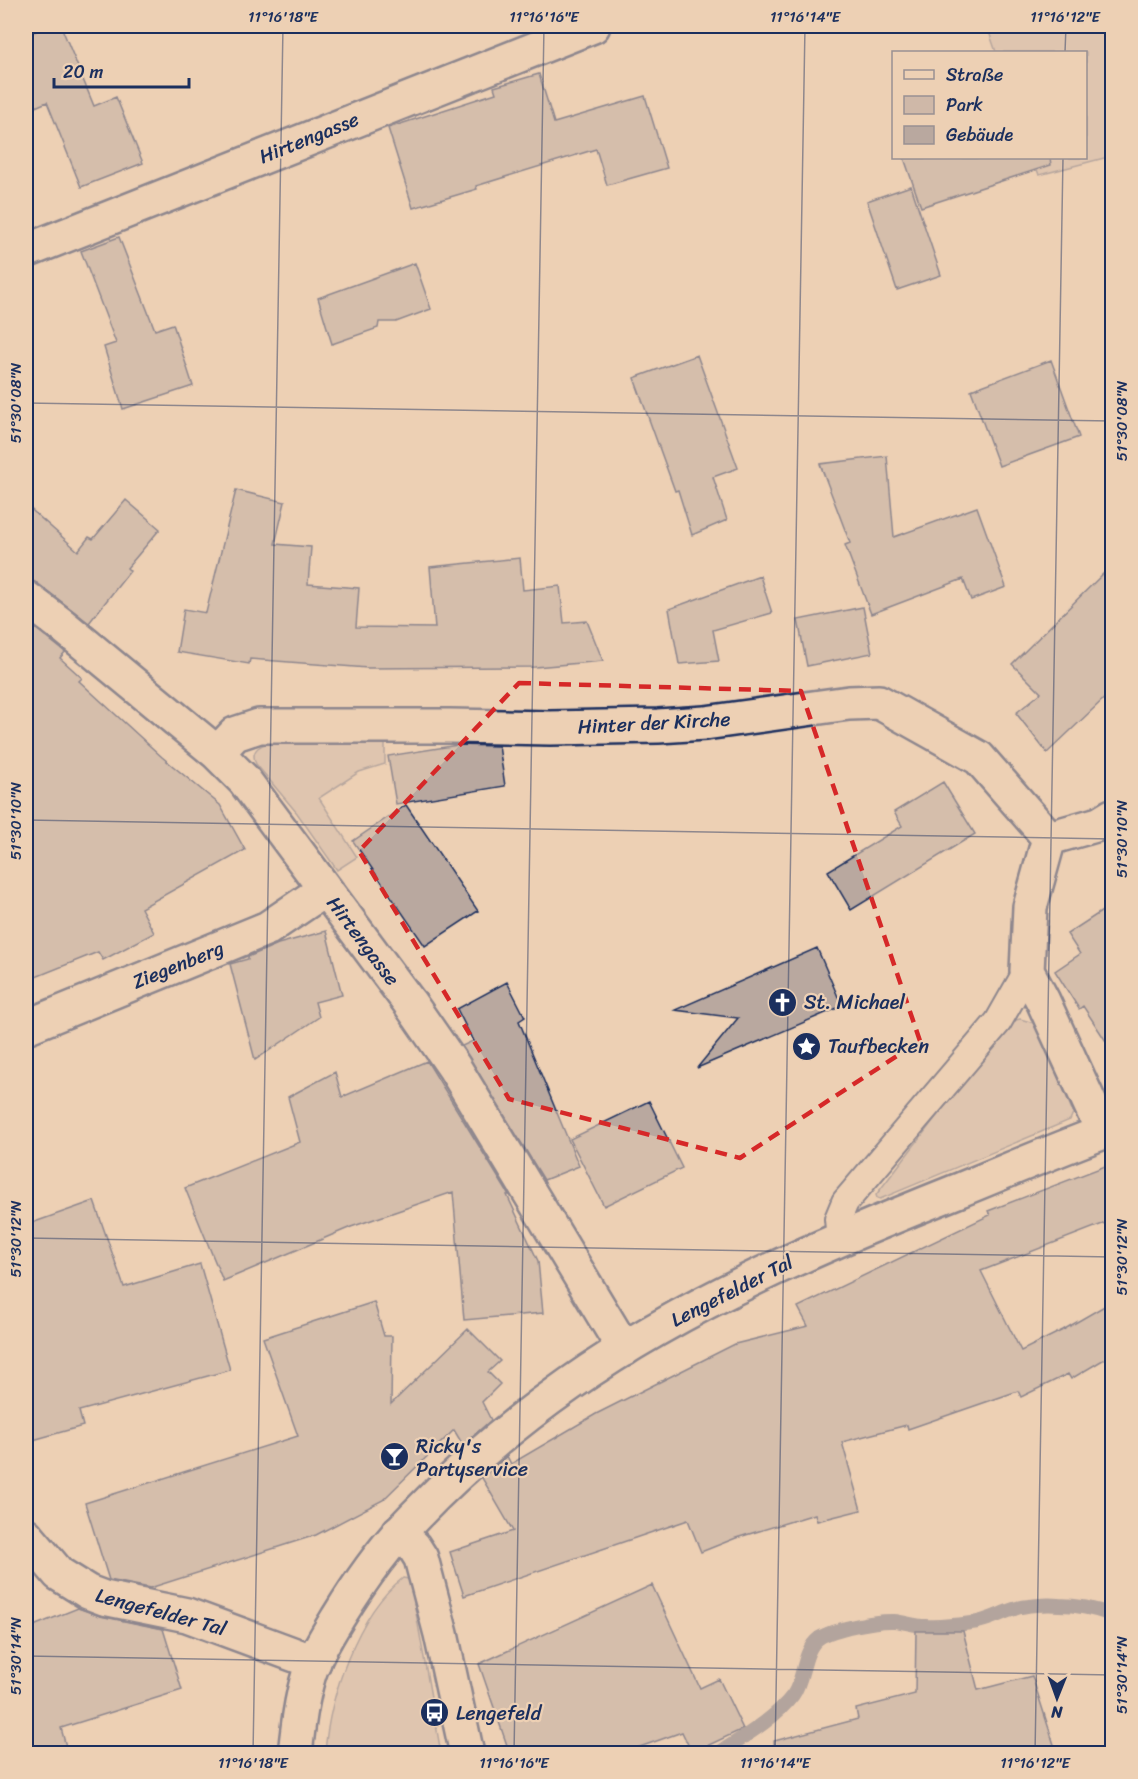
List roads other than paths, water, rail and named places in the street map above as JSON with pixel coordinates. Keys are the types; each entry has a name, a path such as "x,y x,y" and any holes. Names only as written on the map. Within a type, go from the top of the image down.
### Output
{"street":[{"name":"Hirtengasse","path":"26,251 593,26"},
{"name":"Hirtengasse","path":"26,598 217,753 244,780 409,1002 454,1067 624,1349"},
{"name":"Hinter der Kirche","path":"217,753 235,734 259,726 550,728 657,726 705,723 849,703 879,702 979,758 1048,838"},
{"path":"1108,1130 1028,970 1030,907 1048,838 1099,824 1113,816"},
{"name":"Ziegenberg","path":"26,1027 268,928 324,890"},
{"name":"Lengefelder Tal","path":"295,1754 303,1699 314,1662 362,1579 399,1532 431,1499 506,1432 573,1382 624,1349 697,1308 840,1239 1108,1130"},
{"path":"399,1532 421,1558 443,1643 467,1754"},
{"name":"Lengefelder Tal","path":"26,1535 59,1574 88,1592 104,1598 187,1615 314,1662"}],"lane":[{"path":"840,1239 838,1219 845,1202 998,1022 1028,970"}],"waterway":[{"path":"717,1754 758,1727 785,1704 797,1688 806,1657 813,1643 834,1631 886,1621 948,1626 977,1622 1014,1609 1036,1605 1079,1607 1112,1615"}],"place":[{"name":"St. Michael","path":"783,1002"},
{"name":"Taufbecken","path":"807,1046"},
{"name":"Ricky's Partyservice","path":"395,1457"},
{"name":"Lengefeld","path":"435,1713"}]}
